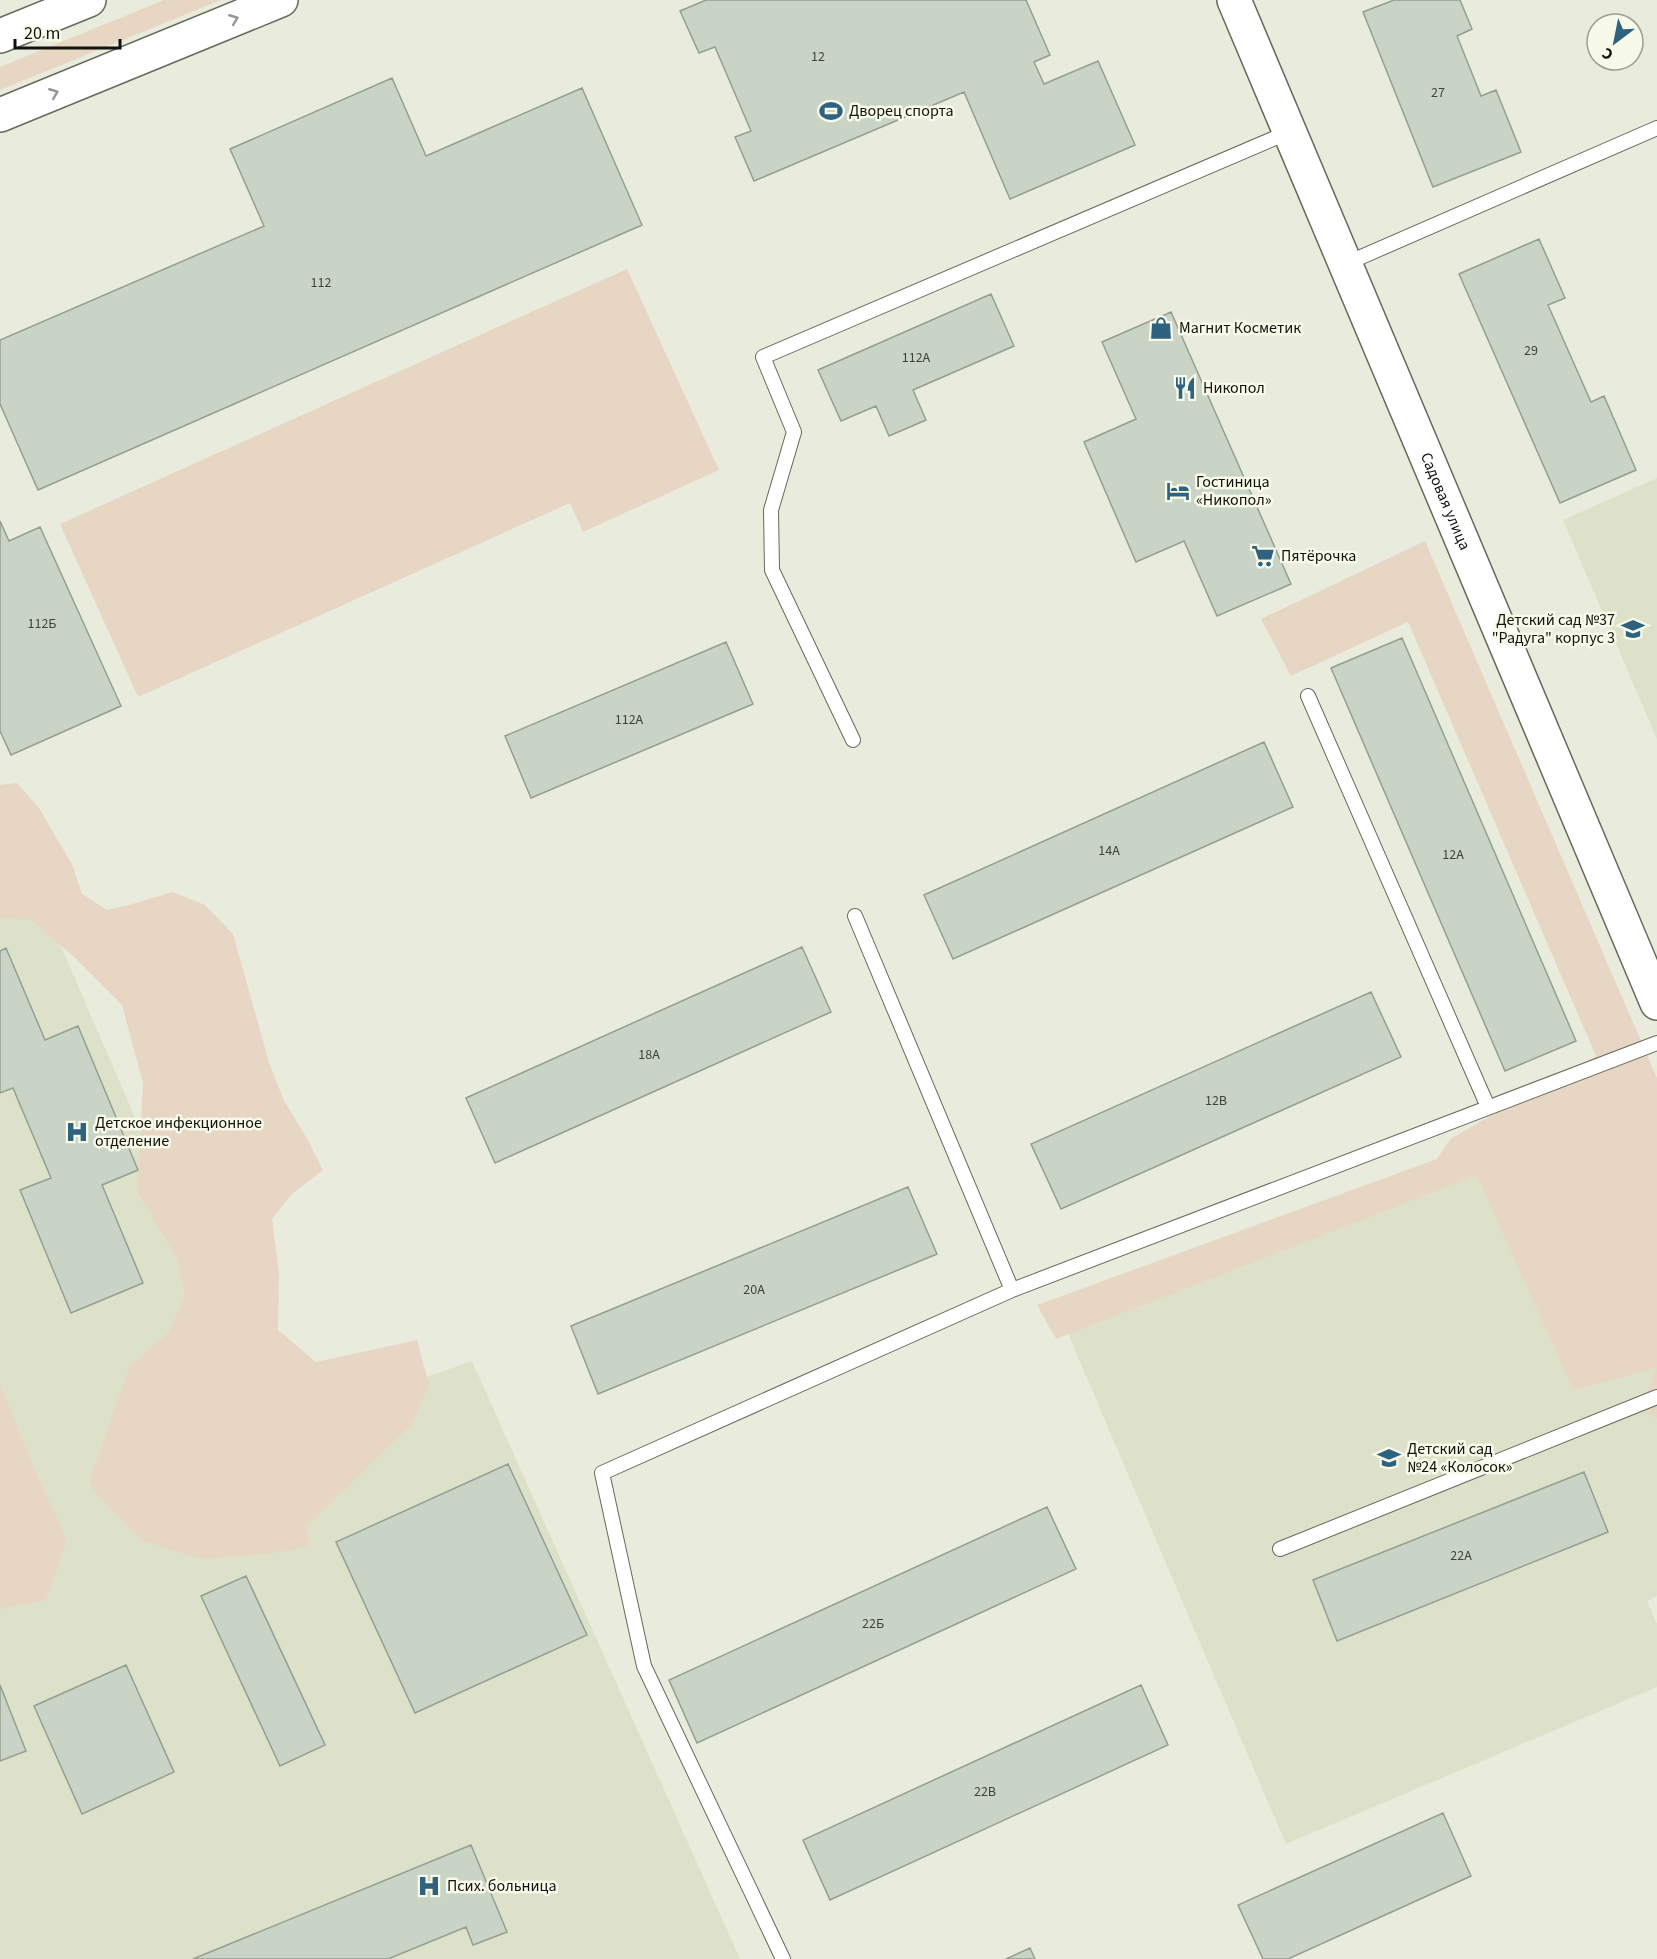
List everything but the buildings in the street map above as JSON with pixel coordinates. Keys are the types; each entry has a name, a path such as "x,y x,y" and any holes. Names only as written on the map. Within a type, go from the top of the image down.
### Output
{"street":[{"path":"0,36 89,0"},
{"path":"0,116 281,0"},
{"name":"Садовая улица","path":"1234,0 1657,1003"}],"lane":[{"path":"1345,264 1657,128"},
{"path":"854,740 772,570 771,510 794,432 763,357 1289,132"},
{"path":"1308,696 1488,1107"},
{"path":"855,916 1012,1290"},
{"path":"783,1959 644,1666 602,1473 1012,1290 1657,1043"},
{"path":"1280,1549 1657,1397"}],"shaded area":[{"path":"164,0 221,0 0,90 0,67"},
{"path":"627,269 719,470 583,532 570,503 138,697 60,524"},
{"name":"Детский сад №37 \"Радуга\" корпус 3","path":"1657,478 1657,739 1563,520"},
{"path":"1425,541 1657,1078 1657,1418 1641,1410 1656,1368 1573,1390 1477,1175 1056,1339 1037,1305 1437,1159 1450,1139 1596,1056 1408,622 1291,676 1261,619"},
{"path":"17,783 39,808 72,864 82,894 107,910 172,892 205,905 233,934 269,1062 284,1101 307,1138 323,1170 292,1194 272,1219 279,1272 278,1330 316,1362 417,1340 429,1384 412,1424 306,1527 310,1547 265,1554 201,1559 141,1540 94,1491 89,1481 130,1366 169,1332 185,1296 176,1257 137,1191 143,1083 122,1005 74,957 31,920 0,918 0,785"},
{"path":"0,805 271,1432 472,1361 740,1959 0,1959"},
{"name":"Детский сад №24 «Колосок»","path":"1634,1077 1657,1131 1657,1596 1647,1601 1657,1624 1657,1687 1286,1844 1062,1320"},
{"path":"0,1383 30,1459 67,1541 46,1600 0,1609"}],"place":[{"name":"Дворец спорта","path":"831,111"},
{"name":"Магнит Косметик","path":"1161,328"},
{"name":"Никопол","path":"1185,388"},
{"name":"Гостиница «Никопол»","path":"1178,491"},
{"name":"Пятёрочка","path":"1263,556"},
{"name":"Детский сад №37 \"Радуга\" корпус 3","path":"1633,629"},
{"name":"Детское инфекционное отделение","path":"77,1132"},
{"name":"Детский сад №24 «Колосок»","path":"1389,1458"},
{"name":"Псих. больница","path":"429,1886"}]}
